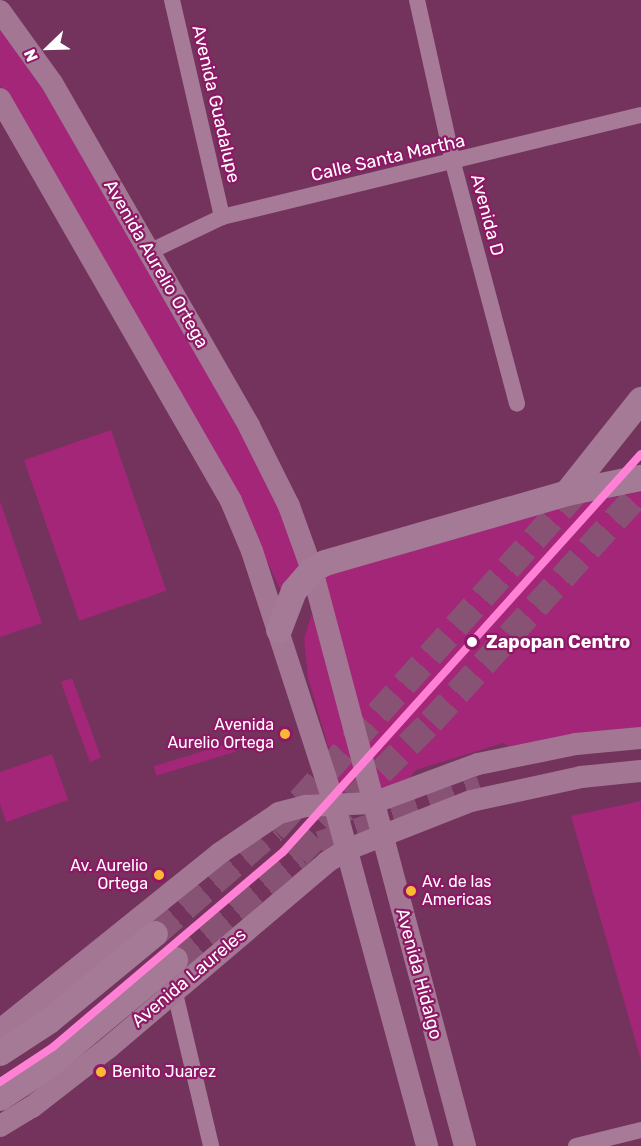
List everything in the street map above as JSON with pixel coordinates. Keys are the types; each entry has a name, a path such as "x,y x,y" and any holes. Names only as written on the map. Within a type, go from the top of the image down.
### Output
{"main road":[{"name":"Avenida Aurelio Ortega","path":"0,11 52,83 272,470 312,570 373,803"},
{"path":"0,99 231,501 279,630 335,807"},
{"path":"567,493 641,400"},
{"path":"279,630 294,591 312,570 567,493 641,478"},
{"path":"0,1030 220,853 279,813 306,806 335,807 373,803 478,764 576,744 641,738"},
{"name":"Avenida Laureles","path":"0,1126 74,1075 327,862 346,850 471,801 581,777 641,771"},
{"name":"Avenida Hidalgo","path":"373,803 465,1146"},
{"name":"Avenida Hidalgo","path":"335,807 427,1146"},
{"path":"0,1053 49,1021 155,934"},
{"name":"Avenida Laureles","path":"0,1098 43,1070 175,960"}],"street":[{"name":"Avenida Guadalupe","path":"172,0 222,218"},
{"name":"Avenida D","path":"417,0 453,163 517,404"},
{"name":"Calle Santa Martha","path":"148,252 222,218 641,115"},
{"path":"174,989 211,1146"},
{"path":"576,1146 641,1130"}],"shaded area":[{"path":"0,19 159,279 306,558 281,591 247,519 35,140 0,86"},
{"path":"111,430 166,591 79,621 24,460"},
{"path":"641,492 641,733 514,749 503,743 416,770 401,788 377,790 321,574 517,516"},
{"path":"0,501 42,623 0,637"},
{"path":"312,613 361,788 342,794 308,678 304,639"},
{"path":"72,678 101,758 90,762 61,682"},
{"path":"233,742 236,752 157,776 154,766"},
{"path":"52,754 68,800 6,822 0,804 0,772"},
{"path":"641,801 641,1060 571,816"}],"tunnel":[{"path":"155,934 274,830 586,481"},
{"path":"175,960 298,855 431,722 641,491"},
{"path":"320,844 481,789"}],"transit line":[{"path":"0,1082 53,1047 283,852 641,454"}],"place":[{"name":"Zapopan Centro","path":"472,642"},
{"name":"Avenida Aurelio Ortega","path":"285,734"},
{"name":"Av. Aurelio Ortega","path":"159,875"},
{"name":"Av. de las Americas","path":"411,891"},
{"name":"Benito Juarez","path":"101,1072"}]}
